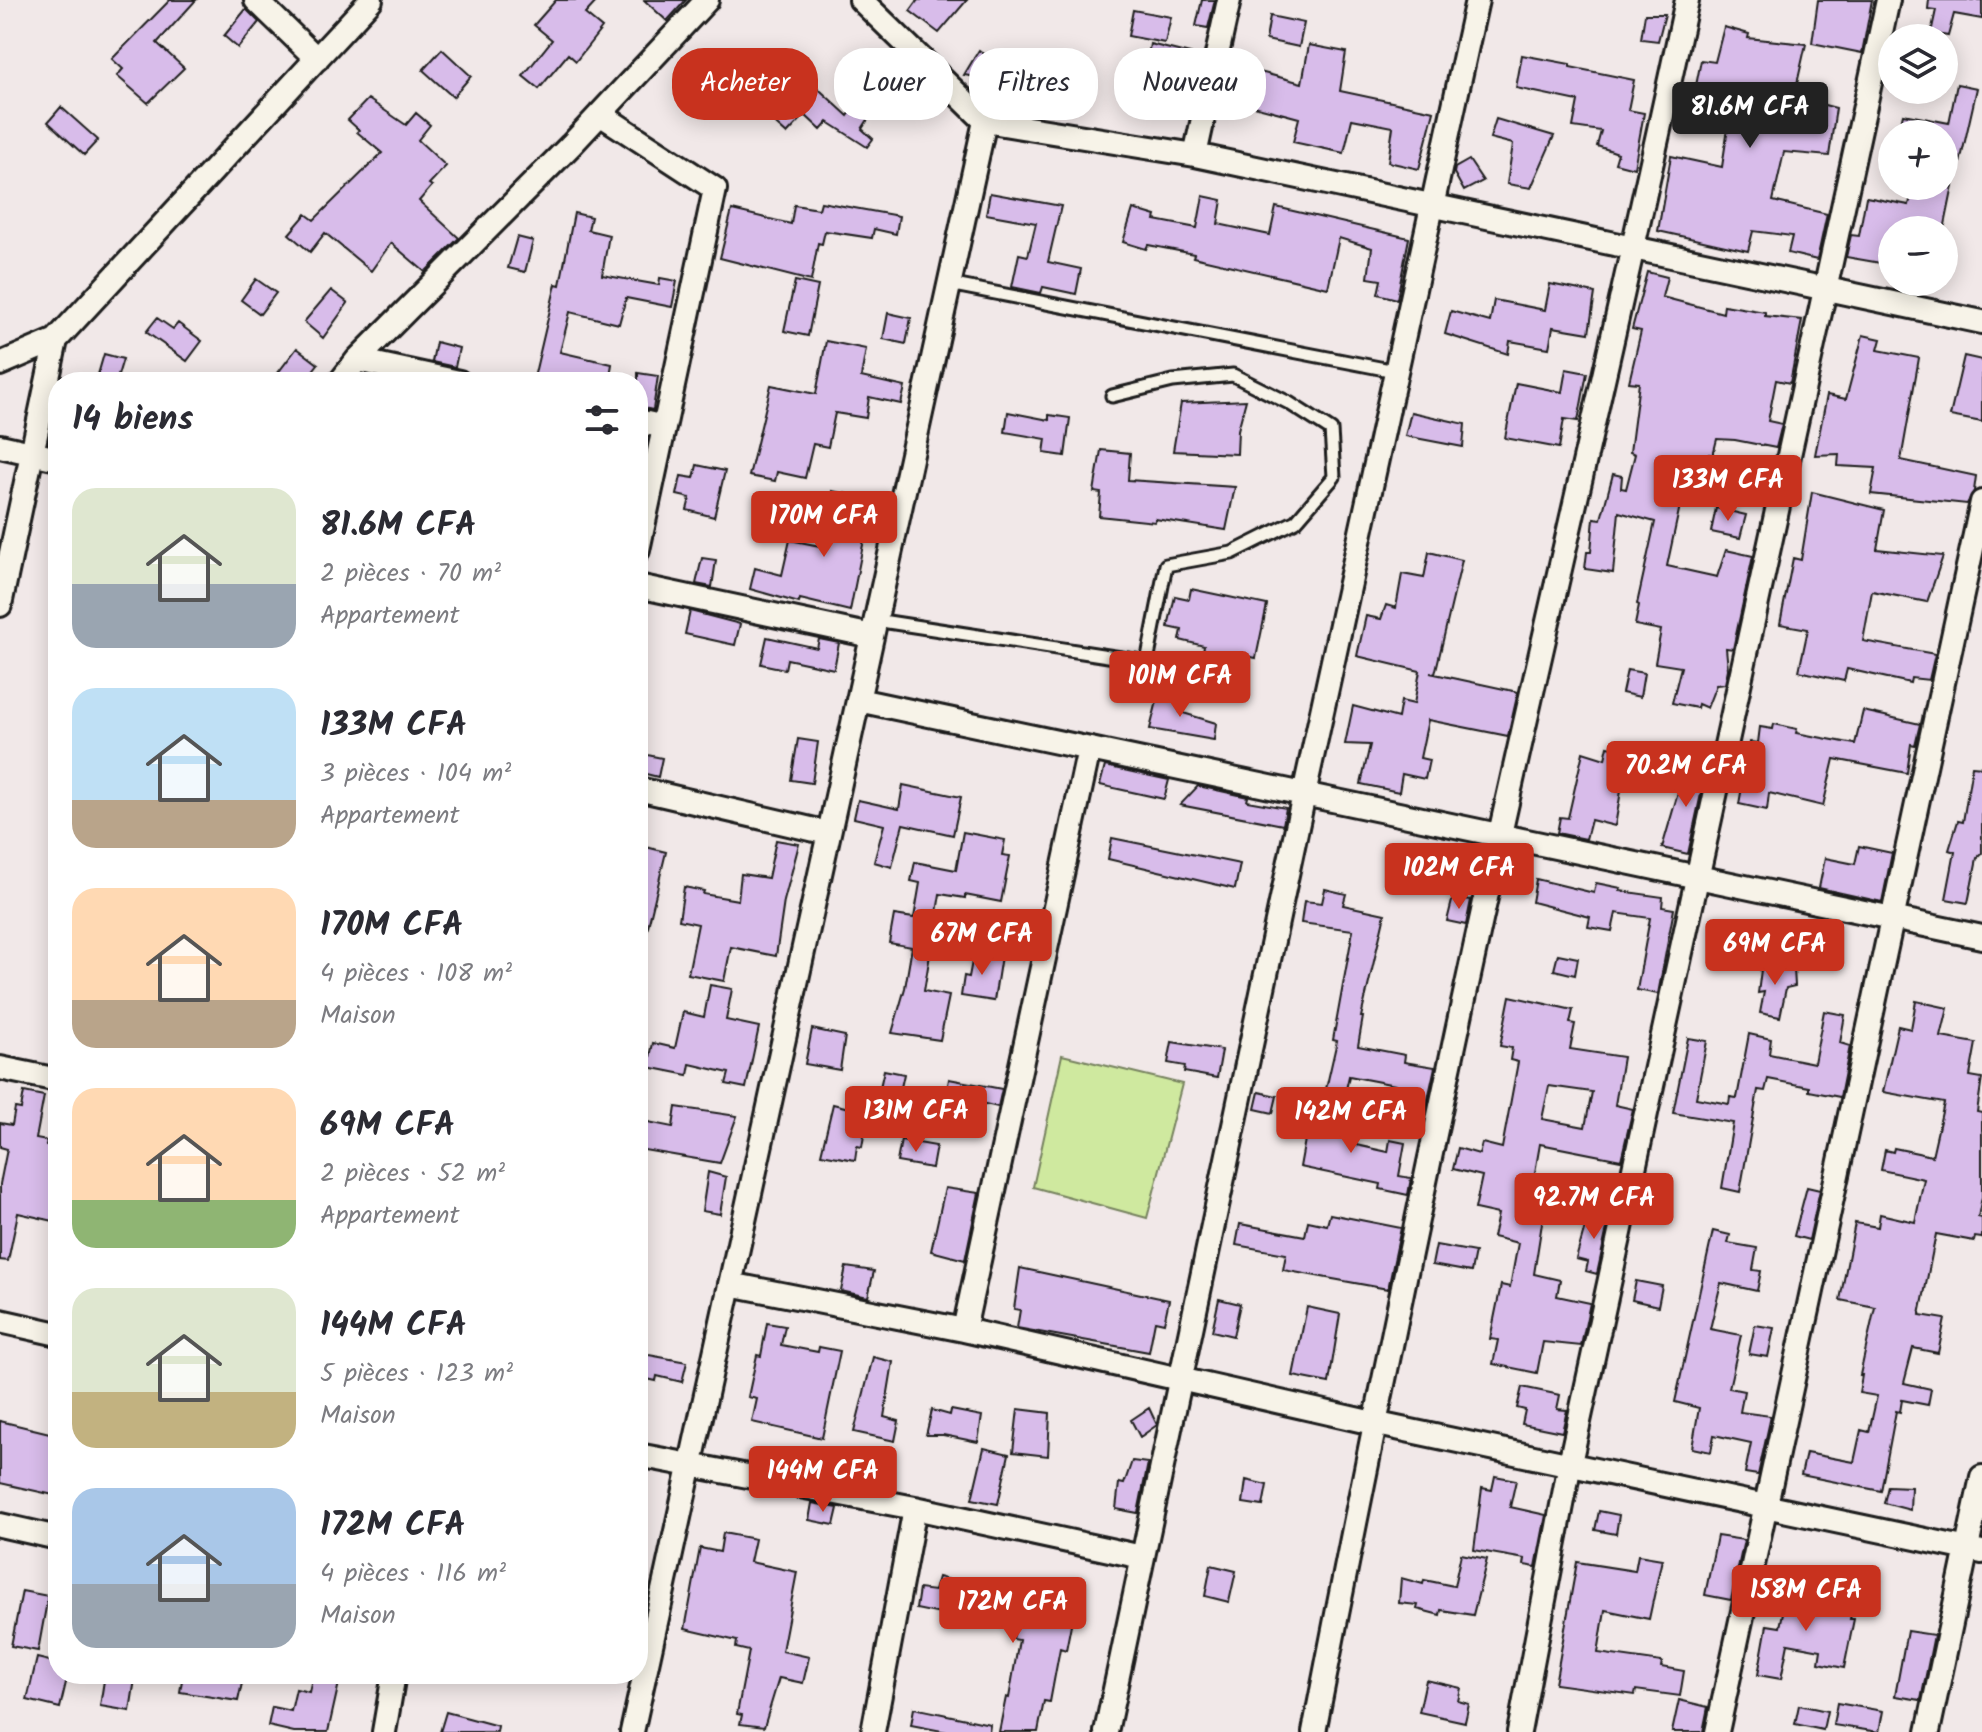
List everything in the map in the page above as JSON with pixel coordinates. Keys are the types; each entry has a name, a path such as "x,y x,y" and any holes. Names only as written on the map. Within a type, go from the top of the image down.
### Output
{"street":[{"path":"256,0 317,59"},
{"path":"0,364 56,340 371,0"},
{"path":"348,372 707,0"},
{"path":"861,0 985,121 1195,155 1982,322"},
{"path":"1195,155 1229,0"},
{"path":"1106,1732 1304,794 1477,0"},
{"path":"1314,1732 1373,1423 1500,835 1634,248 1687,0"},
{"path":"1519,1732 1570,1463 1888,0"},
{"path":"600,114 715,189 648,503"},
{"path":"648,1637 690,1465 985,121"},
{"path":"49,372 56,340"},
{"path":"357,360 413,372"},
{"path":"0,605 48,378"},
{"path":"648,423 664,427"},
{"path":"0,446 48,457"},
{"path":"1717,1732 1982,502"},
{"path":"648,588 873,628"},
{"path":"858,700 1982,937"},
{"path":"964,1330 1089,749"},
{"path":"648,791 828,833"},
{"path":"0,1068 48,1078"},
{"path":"730,1284 964,1330 1373,1423 1974,1551"},
{"path":"0,1321 48,1332"},
{"path":"648,1457 915,1508 1142,1557"},
{"path":"1928,1732 1974,1551 1982,1477"},
{"path":"873,1732 915,1508"},
{"path":"0,1525 48,1536"},
{"path":"384,1732 392,1684"},
{"path":"632,1732 639,1684"}],"lane":[{"path":"949,284 1395,371"},
{"path":"873,628 1147,662 1166,565 1232,553 1296,521 1334,477 1331,430 1289,403 1233,375 1173,381 1112,396"}],"green space":[{"path":"1062,1055 1182,1084 1147,1218 1033,1187"}],"building":[{"path":"170,0 196,0 157,43 184,68 148,103 117,76 123,69 112,59"},
{"path":"556,0 598,0 585,14 602,28 576,61 568,54 539,89 523,76 552,40 534,25"},
{"path":"644,0 686,0 667,21"},
{"path":"918,0 967,0 939,33 910,11"},
{"path":"1202,0 1215,0 1208,28 1196,26"},
{"path":"1818,0 1872,0 1862,53 1812,43"},
{"path":"1929,0 1982,0 1982,19 1954,14 1951,24 1933,24 1936,10 1928,9"},
{"path":"246,9 259,22 238,48 224,36"},
{"path":"1133,10 1171,17 1165,43 1128,36"},
{"path":"1645,14 1665,14 1658,41 1641,39"},
{"path":"1270,16 1304,23 1299,47 1266,40"},
{"path":"1724,27 1749,34 1748,38 1806,44 1794,97 1836,108 1829,156 1784,152 1773,201 1827,214 1817,260 1788,253 1792,236 1753,231 1748,251 1658,231 1671,156 1722,167 1731,108 1693,101 1701,60 1715,62"},
{"path":"1309,45 1346,52 1340,91 1434,111 1419,169 1388,162 1393,127 1352,119 1344,153 1293,142 1299,118 1266,109 1266,74 1302,83"},
{"path":"442,49 471,76 453,97 423,70"},
{"path":"1522,55 1634,80 1628,110 1644,113 1634,168 1615,163 1618,153 1597,146 1601,131 1573,127 1578,101 1516,88"},
{"path":"1958,84 1977,88 1960,163 1958,120 1950,120 1953,104 1958,104"},
{"path":"818,88 834,103 834,120 868,120 862,129 873,139 867,147 828,122 821,130 810,120 818,120"},
{"path":"368,99 406,125 416,113 430,125 418,140 446,166 429,184 432,186 419,201 459,238 425,272 391,243 371,271 325,233 310,252 289,234 306,214 314,220 382,153 348,120"},
{"path":"61,107 98,140 84,155 48,122"},
{"path":"1903,114 1934,120 1902,120"},
{"path":"1496,119 1554,136 1531,188 1507,184 1513,144 1490,138"},
{"path":"771,120 800,120 787,134"},
{"path":"1469,160 1483,181 1464,191 1454,173 1455,168"},
{"path":"990,193 1061,206 1048,262 1081,269 1076,294 1043,287 1041,293 1012,287 1019,254 1028,256 1036,223 986,214"},
{"path":"1203,196 1222,200 1218,224 1270,235 1276,207 1409,238 1397,299 1378,294 1381,280 1368,278 1372,248 1339,238 1328,288 1193,257 1194,254 1148,245 1146,249 1123,242 1133,209 1156,216 1155,220 1197,228"},
{"path":"1866,197 1909,205 1910,200 1950,200 1947,216 1878,216 1878,263 1846,257 1851,235 1859,236"},
{"path":"821,202 899,216 896,234 874,229 872,238 825,231 822,244 818,243 811,281 720,258 732,210 791,224 794,205 819,209"},
{"path":"574,213 591,217 588,230 609,235 602,275 659,285 660,278 677,281 672,307 626,298 619,324 570,312 560,352 612,364 611,372 535,372 556,284 560,285"},
{"path":"517,237 533,241 525,272 508,268"},
{"path":"1647,272 1667,277 1662,297 1723,313 1724,305 1765,312 1765,316 1802,320 1790,383 1776,380 1768,421 1782,424 1776,448 1717,439 1713,455 1709,454 1701,504 1681,501 1667,566 1717,577 1726,550 1753,556 1733,649 1726,648 1728,669 1725,684 1716,685 1707,708 1698,704 1697,708 1672,703 1681,667 1655,663 1661,630 1635,625 1655,522 1619,512 1613,573 1585,569 1587,552 1591,552 1594,518 1601,519 1613,474 1622,476 1621,488 1626,489 1635,454 1630,452 1639,383 1629,382 1641,331 1632,329"},
{"path":"256,279 276,293 260,314 241,300"},
{"path":"795,281 818,286 808,336 784,331"},
{"path":"1550,284 1595,293 1589,333 1553,327 1549,348 1510,341 1508,354 1445,334 1451,311 1490,322 1494,300 1545,310"},
{"path":"331,290 348,303 323,338 304,322"},
{"path":"888,313 911,318 906,344 883,339"},
{"path":"157,318 173,329 178,323 202,341 187,361 146,332"},
{"path":"1863,335 1881,339 1878,350 1919,358 1901,460 1976,476 1974,491 1967,504 1871,494 1876,468 1838,466 1839,454 1815,455 1827,395 1846,399"},
{"path":"826,341 866,349 861,377 905,387 901,404 869,397 866,418 835,413 828,447 813,444 805,478 777,472 775,481 749,476 771,385 816,394"},
{"path":"436,342 459,348 455,367 432,362"},
{"path":"297,348 318,364 312,372 279,372"},
{"path":"104,354 123,359 119,372 99,372"},
{"path":"1964,356 1982,360 1982,422 1950,416"},
{"path":"1566,369 1587,373 1578,421 1564,419 1559,448 1505,438 1516,383 1562,392"},
{"path":"648,374 658,376 653,410 648,409"},
{"path":"1246,400 1238,430 1237,454 1173,451 1181,403"},
{"path":"1008,412 1049,420 1049,415 1070,418 1065,456 1044,453 1046,439 1005,432"},
{"path":"1411,412 1465,424 1463,447 1405,436"},
{"path":"1101,450 1130,453 1128,480 1235,487 1226,530 1155,519 1155,522 1099,516 1101,493 1094,492"},
{"path":"697,465 725,471 714,517 687,510 690,498 677,495 681,476 694,478"},
{"path":"832,491 872,499 850,611 800,599 799,603 750,589 755,568 782,575 790,540 820,546"},
{"path":"1812,492 1884,510 1877,549 1943,556 1927,602 1872,591 1863,641 1935,654 1929,680 1911,678 1910,683 1847,669 1844,681 1799,671 1808,629 1780,624 1793,558 1801,560"},
{"path":"1716,508 1746,515 1740,538 1711,532"},
{"path":"1429,552 1462,560 1435,674 1430,673 1518,692 1508,736 1428,720 1420,758 1429,760 1425,779 1402,774 1399,792 1361,784 1370,745 1345,744 1353,706 1398,718 1401,701 1414,704 1420,671 1357,656 1366,616 1381,619 1386,605 1396,608 1402,574 1424,578"},
{"path":"702,558 716,560 712,587 696,584"},
{"path":"1191,589 1267,605 1256,658 1241,655 1238,674 1201,668 1204,646 1180,640 1182,630 1168,627 1175,596 1189,599"},
{"path":"690,611 740,624 735,645 685,634"},
{"path":"767,637 817,648 819,639 839,643 834,669 787,659 785,669 761,664"},
{"path":"1627,670 1644,673 1640,697 1622,693"},
{"path":"1159,693 1182,697 1180,712 1216,723 1214,740 1150,729"},
{"path":"1863,711 1920,724 1915,745 1911,744 1907,773 1834,759 1823,806 1769,793 1767,810 1739,804 1750,742 1758,743 1760,727 1773,729 1774,724 1797,729 1796,733 1855,744"},
{"path":"798,739 818,742 812,783 791,780"},
{"path":"1608,746 1628,750 1615,826 1591,820 1586,839 1557,833 1560,817 1568,818 1583,752 1605,759"},
{"path":"648,755 662,758 658,777 648,774"},
{"path":"1687,762 1707,766 1688,854 1662,848"},
{"path":"1105,766 1169,780 1164,799 1100,785"},
{"path":"1972,766 1982,767 1982,853 1977,858 1968,903 1946,899 1955,852 1949,850 1958,821 1963,822"},
{"path":"903,785 961,797 953,835 903,824 892,867 874,862 884,825 854,818 858,800 899,809"},
{"path":"1198,786 1248,797 1247,801 1286,808 1283,825 1180,805"},
{"path":"963,832 1005,840 1002,855 1010,856 1001,902 940,894 924,991 949,996 940,1040 892,1033 905,988 912,947 889,943 894,915 914,918 920,883 911,881 915,862 956,870"},
{"path":"1112,838 1240,864 1235,889 1108,859"},
{"path":"776,840 799,844 784,901 776,956 731,947 724,981 688,974 698,924 679,920 684,887 738,900 741,874 768,878"},
{"path":"1859,846 1892,853 1882,902 1819,888 1825,858 1855,864"},
{"path":"648,848 666,852 648,927"},
{"path":"1536,879 1594,893 1596,883 1621,888 1620,891 1663,897 1662,907 1674,909 1658,994 1637,990 1650,918 1616,913 1612,931 1588,927 1590,917 1532,902"},
{"path":"1325,889 1346,894 1343,905 1385,914 1361,1017 1358,1046 1405,1055 1404,1062 1435,1067 1423,1122 1411,1120 1416,1089 1349,1076 1345,1094 1326,1089 1337,1041 1333,1040 1353,930 1301,923 1304,901 1322,903"},
{"path":"1453,897 1471,900 1466,925 1447,921"},
{"path":"1004,916 1037,922 1030,957 997,951"},
{"path":"974,951 1001,956 994,1001 961,996 964,976 969,977"},
{"path":"1558,954 1578,958 1575,975 1554,970"},
{"path":"1762,962 1794,969 1795,986 1786,988 1780,1017 1760,1013 1764,992 1758,993"},
{"path":"710,985 732,989 726,1020 759,1027 746,1088 726,1084 729,1073 690,1064 688,1075 648,1067 653,1043 675,1048 683,1012 704,1017"},
{"path":"1510,996 1573,1010 1570,1023 1575,1024 1570,1049 1623,1057 1615,1105 1633,1109 1621,1160 1540,1144 1530,1201 1545,1204 1534,1274 1560,1280 1557,1296 1590,1303 1581,1346 1543,1342 1537,1373 1493,1364 1498,1340 1490,1339 1501,1285 1510,1287 1518,1243 1493,1237 1498,1214 1475,1209 1482,1176 1453,1169 1458,1148 1479,1154 1482,1143 1502,1148 1518,1062 1510,1060 1512,1048 1500,1046","holes":["1549,1086 1592,1092 1585,1127 1542,1119"]},
{"path":"1916,1001 1948,1008 1941,1037 1976,1043 1970,1076 1982,1078 1977,1112 1982,1113 1982,1197 1978,1217 1982,1218 1982,1238 1975,1237 1974,1241 1936,1234 1920,1315 1945,1319 1938,1353 1913,1348 1904,1383 1931,1389 1928,1405 1902,1400 1900,1412 1896,1411 1881,1491 1801,1475 1806,1453 1854,1462 1861,1430 1869,1432 1877,1396 1859,1393 1875,1307 1840,1300 1855,1223 1878,1227 1880,1214 1915,1222 1924,1179 1881,1170 1885,1150 1893,1152 1894,1148 1932,1156 1944,1103 1883,1092 1898,1026 1911,1029"},
{"path":"1824,1011 1845,1015 1840,1043 1850,1046 1840,1097 1768,1079 1765,1091 1758,1090 1740,1192 1722,1188 1733,1123 1673,1113 1688,1038 1707,1041 1696,1098 1729,1104 1730,1097 1737,1098 1749,1034 1771,1039 1769,1054 1814,1063"},
{"path":"812,1029 845,1036 840,1070 805,1064"},
{"path":"1172,1042 1222,1050 1217,1078 1184,1072 1185,1066 1168,1063"},
{"path":"884,1070 904,1074 894,1119 914,1124 911,1137 865,1130 862,1147 857,1146 855,1160 821,1154 833,1104 865,1112 867,1107 875,1109"},
{"path":"949,1079 1002,1089 998,1107 946,1095"},
{"path":"24,1092 44,1096 36,1139 47,1141 48,1146 48,1220 18,1213 8,1261 0,1260 0,1184 7,1149 0,1147 0,1123 12,1125 15,1108 21,1109"},
{"path":"1259,1092 1277,1096 1273,1113 1255,1109"},
{"path":"676,1107 737,1116 720,1163 648,1151 648,1122 673,1127"},
{"path":"1311,1107 1336,1112 1333,1127 1359,1132 1356,1145 1388,1152 1390,1140 1405,1143 1399,1176 1411,1178 1408,1195 1380,1189 1381,1184 1300,1167"},
{"path":"901,1140 936,1146 932,1168 897,1162"},
{"path":"708,1172 726,1177 720,1214 702,1211"},
{"path":"1807,1187 1820,1190 1809,1240 1794,1236"},
{"path":"945,1188 979,1193 965,1260 931,1251"},
{"path":"1597,1208 1611,1210 1597,1274 1586,1271 1588,1262 1576,1259 1585,1227 1594,1229"},
{"path":"1330,1214 1401,1228 1388,1289 1283,1270 1286,1254 1236,1245 1240,1224 1305,1236 1308,1221 1327,1225"},
{"path":"1713,1231 1730,1235 1728,1243 1757,1248 1753,1270 1761,1271 1757,1291 1721,1283 1710,1329 1741,1335 1729,1388 1744,1391 1740,1412 1771,1416 1758,1475 1745,1473 1751,1443 1714,1435 1711,1452 1692,1448 1699,1408 1675,1402"},
{"path":"1436,1245 1475,1252 1471,1272 1432,1265"},
{"path":"846,1267 874,1271 868,1297 841,1291"},
{"path":"1020,1268 1169,1300 1164,1323 1155,1321 1149,1352 1017,1328 1020,1310 1014,1309"},
{"path":"1636,1281 1662,1286 1658,1306 1632,1300"},
{"path":"1219,1299 1240,1304 1233,1336 1212,1331"},
{"path":"1307,1307 1340,1314 1329,1383 1293,1376"},
{"path":"767,1323 785,1326 781,1345 818,1352 819,1347 840,1351 822,1438 752,1422 757,1399 748,1397"},
{"path":"1755,1325 1774,1328 1768,1357 1749,1354"},
{"path":"648,1355 687,1362 682,1382 657,1376 656,1381 648,1379"},
{"path":"873,1357 893,1362 884,1417 899,1421 895,1441 854,1432"},
{"path":"1522,1387 1560,1395 1557,1409 1567,1410 1562,1432 1522,1424 1525,1410 1517,1408"},
{"path":"1149,1408 1157,1425 1140,1437 1131,1420"},
{"path":"1018,1409 1050,1413 1048,1456 1013,1452"},
{"path":"932,1410 950,1415 951,1410 982,1416 978,1442 926,1435"},
{"path":"0,1421 48,1433 48,1494 0,1483"},
{"path":"984,1448 1009,1454 998,1504 972,1499"},
{"path":"1132,1461 1148,1463 1138,1513 1116,1509 1119,1483 1124,1484"},
{"path":"1495,1476 1516,1480 1510,1507 1546,1515 1536,1567 1524,1565 1525,1559 1474,1550 1482,1488 1492,1490"},
{"path":"1246,1480 1267,1485 1263,1506 1243,1503"},
{"path":"1888,1486 1911,1487 1910,1510 1884,1503"},
{"path":"812,1503 838,1508 834,1525 809,1520"},
{"path":"1599,1511 1619,1515 1616,1534 1595,1530"},
{"path":"723,1533 755,1539 750,1562 797,1572 782,1651 809,1657 803,1683 779,1678 764,1727 740,1724 742,1715 737,1714 749,1651 736,1648 737,1641 685,1629 700,1548 720,1552"},
{"path":"1717,1536 1744,1540 1731,1600 1705,1595"},
{"path":"1461,1554 1487,1559 1473,1615 1441,1610 1440,1615 1417,1609 1418,1605 1399,1603 1401,1578 1423,1584 1424,1580 1454,1586"},
{"path":"1638,1555 1662,1559 1649,1619 1605,1610 1598,1653 1662,1662 1661,1667 1684,1671 1680,1696 1636,1690 1635,1695 1555,1684 1577,1562 1635,1571"},
{"path":"1211,1565 1236,1571 1229,1602 1205,1596"},
{"path":"938,1577 971,1586 969,1599 1019,1608 1021,1598 1074,1609 1066,1650 1060,1648 1050,1702 1044,1701 1038,1732 999,1732 1006,1697 1009,1698 1019,1640 1013,1639 1015,1629 916,1609 919,1589 934,1591"},
{"path":"1794,1582 1815,1587 1811,1605 1851,1615 1850,1619 1854,1619 1844,1668 1819,1663 1821,1650 1788,1644 1781,1679 1758,1675 1767,1625 1780,1627"},
{"path":"22,1591 48,1596 38,1651 11,1646"},
{"path":"1907,1631 1934,1635 1921,1700 1895,1696"},
{"path":"37,1658 48,1661 48,1684 66,1684 60,1708 27,1700"},
{"path":"1426,1680 1461,1688 1458,1701 1469,1704 1465,1722 1419,1712"},
{"path":"103,1684 134,1684 130,1711 100,1706"},
{"path":"181,1684 242,1684 238,1701 180,1692"},
{"path":"311,1684 339,1684 328,1732 294,1732 268,1726 272,1707 291,1711 296,1689 309,1692"},
{"path":"1679,1700 1708,1707 1703,1732 1672,1732"},
{"path":"1837,1703 1883,1711 1879,1732 1833,1725"},
{"path":"1799,1705 1827,1711 1823,1730 1795,1724"},
{"path":"914,1708 990,1724 989,1732 947,1732 911,1725"},
{"path":"446,1712 498,1726 497,1732 440,1732"}]}
